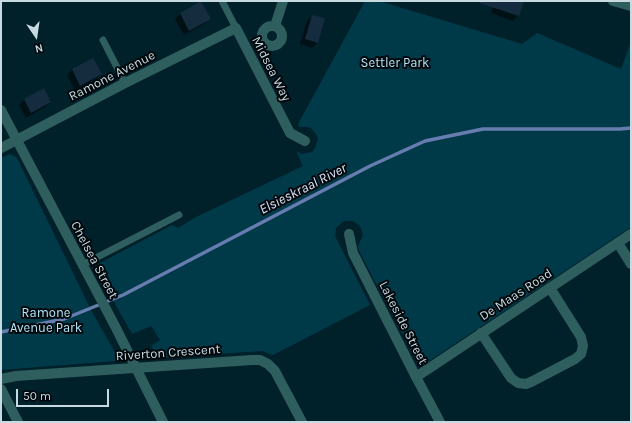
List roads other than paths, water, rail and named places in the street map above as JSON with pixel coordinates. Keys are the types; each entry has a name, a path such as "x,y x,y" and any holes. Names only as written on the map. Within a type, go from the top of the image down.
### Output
{"street":[{"path":"275,26 282,1"},
{"path":"613,1 631,6"},
{"name":"Ramone Avenue","path":"1,148 125,83 236,28"},
{"name":"Midsea Way","path":"236,28 290,132 305,141"},
{"name":"Chelsea Street","path":"1,110 115,326 163,422"},
{"name":"Lakeside Street","path":"349,234 353,253 440,422"},
{"name":"De Maas Road","path":"416,377 631,234"},
{"path":"618,243 631,264"},
{"path":"481,333 511,378 518,383 526,384 532,382 575,359 581,354 583,346 581,337 550,288"},
{"name":"Riverton Crescent","path":"1,379 16,376 252,360 265,362 272,366 302,422"},
{"path":"1,389 18,422"}],"lane":[{"name":"Midsea Way","path":"222,1 236,28"},
{"path":"103,40 125,83"},
{"path":"82,265 180,215"}],"waterway":[{"name":"Elsieskraal River","path":"1,332 64,319 123,295 370,166 425,141 483,129 631,128"}],"park label":[{"name":"Settler Park","path":"395,63"},
{"name":"Ramone Avenue Park","path":"46,320"}]}
